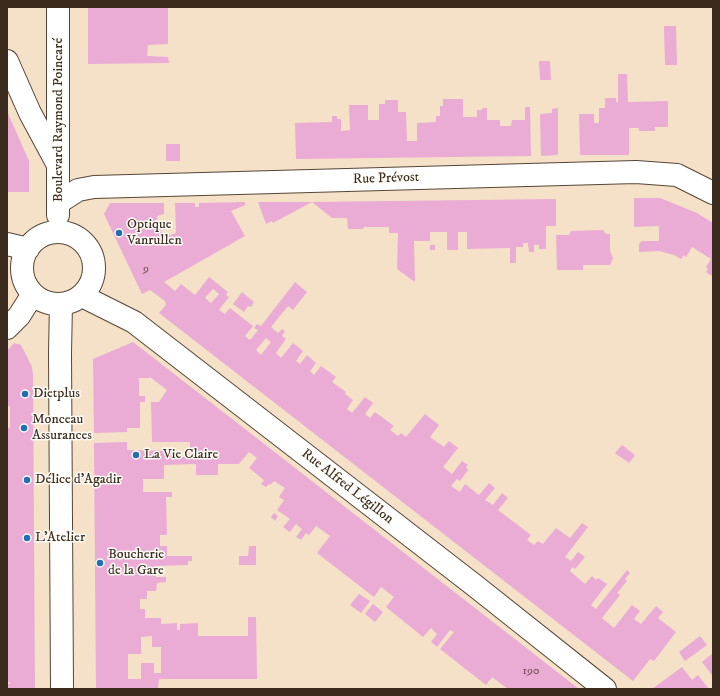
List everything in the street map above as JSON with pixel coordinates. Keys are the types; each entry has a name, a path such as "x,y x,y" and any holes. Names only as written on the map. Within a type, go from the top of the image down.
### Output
{"street":[{"name":"Boulevard Raymond Poincaré","path":"58,7 58,232"},
{"path":"7,61 30,113 58,166"},
{"name":"Rue Prévost","path":"58,203 78,190 94,187 636,172 677,174 713,193"},
{"path":"58,232 71,235 82,241 90,250 94,262 94,274 90,286 82,296 72,302 61,304 46,302 33,294 26,284 22,272 23,261 17,247 47,234 58,232"},
{"path":"7,328 19,316 33,294"},
{"name":"Rue Alfred Légillon","path":"82,296 134,322 474,585 605,689"},
{"path":"61,304 62,689"}],"building":[{"path":"88,7 168,7 168,44 148,45 147,56 168,57 169,63 88,64"},
{"path":"664,26 676,26 677,65 665,65"},
{"path":"539,61 550,61 551,80 540,80"},
{"path":"618,74 627,74 628,102 668,101 668,127 655,127 655,131 639,131 639,128 629,128 629,155 580,155 579,114 594,114 594,123 599,123 599,108 605,108 605,98 616,98 616,102 618,102"},
{"path":"443,99 463,99 463,117 477,117 477,110 487,108 487,120 500,120 500,126 511,126 512,120 525,120 525,107 530,107 531,156 296,159 295,123 332,122 332,116 337,116 337,119 341,119 341,131 350,130 349,105 368,105 368,120 379,120 379,104 385,104 385,100 398,100 398,112 406,112 407,141 417,141 417,123 436,122 436,116 440,116 440,106 443,106"},
{"path":"558,108 558,155 541,156 540,114 552,113 552,109"},
{"path":"7,111 29,161 29,192 7,192"},
{"path":"166,144 180,144 180,161 166,161"},
{"path":"634,198 660,198 697,213 713,223 713,277 706,272 708,269 706,267 711,259 692,247 686,257 684,255 681,259 674,255 659,251 639,252 639,244 642,241 659,241 659,226 634,227"},
{"path":"556,199 556,226 546,226 546,249 539,249 539,245 534,245 534,252 529,252 528,243 523,243 523,247 516,247 516,263 510,263 510,248 467,249 467,232 458,232 458,250 447,250 447,232 430,232 430,241 414,241 415,282 397,269 398,233 389,233 389,227 366,226 362,229 348,229 347,218 332,218 312,202"},
{"path":"245,202 245,205 231,211 245,236 164,282 175,291 181,284 195,295 209,277 228,292 226,295 229,297 219,310 225,314 230,308 253,326 245,336 250,340 258,330 254,328 257,324 261,326 295,282 307,292 293,310 288,306 271,327 278,333 282,329 285,331 282,336 286,339 276,353 281,358 293,343 303,351 296,361 300,364 307,355 316,363 310,371 314,375 321,366 336,377 332,382 346,392 345,394 353,400 347,409 352,413 365,397 373,403 365,414 370,418 375,412 394,426 390,430 398,436 401,433 406,437 425,414 439,425 430,437 444,447 449,441 458,448 443,467 452,474 462,461 468,465 466,467 468,470 460,481 457,479 451,486 460,492 465,484 479,495 489,483 495,488 485,500 493,505 502,493 508,498 498,510 531,535 527,540 534,545 538,541 543,544 556,528 570,538 582,523 588,527 565,557 571,561 578,552 585,557 575,569 572,567 570,571 585,584 592,576 596,580 598,578 607,584 591,605 596,609 627,570 630,573 625,579 627,581 617,593 620,595 602,618 614,628 632,605 640,611 634,619 641,624 656,606 663,612 658,618 676,632 654,661 650,659 633,681 159,313 166,305 165,301 150,290 142,294 104,214 110,203 164,203 164,214 157,216 157,221 164,237 176,233 175,203 195,203 195,207 199,207 199,203","holes":["213,289 219,294 211,303 205,298","266,338 271,342 261,355 256,350"]},
{"path":"258,202 312,202 273,223 272,221 266,224"},
{"path":"603,230 606,234 610,234 610,251 613,258 610,265 583,265 583,270 557,270 556,235 569,235 571,231"},
{"path":"430,245 435,245 435,250 430,250"},
{"path":"242,292 254,302 251,307 248,306 244,312 233,304"},
{"path":"133,342 579,689 508,689 492,677 486,685 440,649 454,632 450,630 437,647 431,642 437,634 431,628 423,637 386,607 394,597 389,593 381,587 374,597 317,553 330,536 316,526 309,535 306,533 301,540 296,537 302,529 296,524 290,532 283,527 290,519 277,510 284,500 279,497 285,488 274,481 266,487 261,484 264,480 249,468 257,458 249,452 239,464 218,464 218,475 196,475 196,464 164,465 164,479 143,479 143,492 172,492 172,497 166,497 167,535 160,535 160,546 167,546 167,556 192,556 192,561 188,561 188,565 156,566 156,577 166,577 166,582 157,583 156,591 147,591 147,599 140,599 140,609 145,609 145,618 161,618 161,624 177,623 177,630 180,630 180,624 198,623 198,636 248,636 248,617 256,617 257,679 159,679 158,689 96,689 94,443 127,442 127,450 179,451 179,457 190,457 190,442 152,442 151,402 159,402 167,390 150,377 139,378 139,396 145,396 145,402 140,402 140,428 127,428 127,432 94,433 93,359","holes":["152,636 152,647 161,647 161,673 154,673 154,663 141,663 141,679 128,679 128,654 141,654 141,637"]},
{"path":"14,343 21,345 32,367 33,375 35,689 7,689 7,684 10,684 10,682 7,682 7,428 10,428 10,406 7,406 7,351"},
{"path":"622,445 635,455 629,463 615,453"},
{"path":"274,513 278,516 275,521 271,517"},
{"path":"249,546 256,546 256,565 239,565 239,556 248,556"},
{"path":"359,594 370,601 361,613 350,605"},
{"path":"373,604 383,612 375,622 365,614"},
{"path":"700,636 707,645 685,661 679,652"},
{"path":"713,653 713,674 712,675 702,662"},
{"path":"682,667 692,680 698,675 709,689 652,689"}],"place":[{"name":"Optique Vanrullen","path":"119,233"},
{"name":"Dietplus","path":"25,394"},
{"name":"Monceau Assurances","path":"24,428"},
{"name":"La Vie Claire","path":"136,455"},
{"name":"Délice d'Agadir","path":"27,480"},
{"name":"L'Atelier","path":"27,538"},
{"name":"Boucherie de la Gare","path":"100,563"}]}
